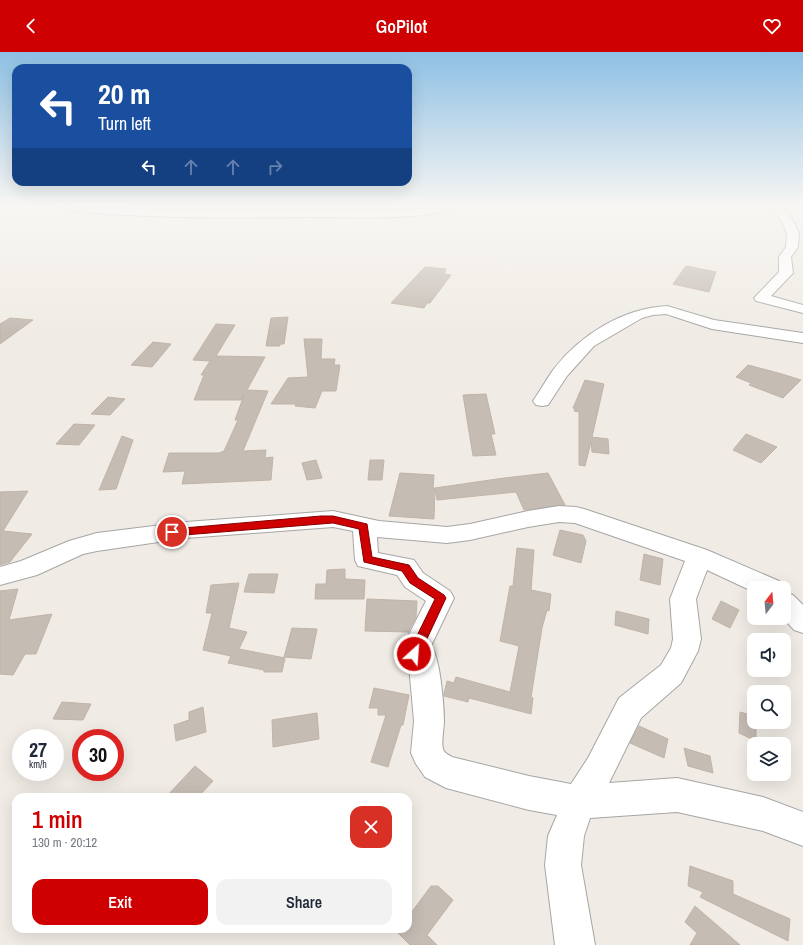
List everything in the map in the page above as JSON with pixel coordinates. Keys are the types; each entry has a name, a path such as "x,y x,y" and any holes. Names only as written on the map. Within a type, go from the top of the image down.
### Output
{"street":[{"path":"791,249 786,256 786,272 761,298 803,309"},
{"path":"542,402 560,373 588,343 637,315 652,310 667,310 712,324 803,338"},
{"path":"0,576 28,568 77,547 98,542 186,530 321,520 340,520 364,527 447,535 470,532 528,519 568,513 676,548 740,573 756,581"},
{"path":"364,527 367,560 405,568 414,580 441,598 414,654 422,655 427,690 429,721 427,753 436,766 446,772 474,780 529,793 579,802 677,795 763,814 803,829"},
{"path":"575,945 562,865 566,836 579,802 599,769 630,708 672,674 684,651 686,638 684,599 699,558"},
{"path":"791,600 803,607"},
{"path":"791,609 803,622"}],"building":[{"path":"686,266 716,272 709,292 673,284"},
{"path":"425,267 446,269 444,274 451,275 430,303 427,303 424,308 391,303"},
{"path":"288,317 284,344 280,344 280,346 266,346 271,318"},
{"path":"10,318 33,320 0,344 0,324"},
{"path":"216,324 235,325 216,356 265,357 247,390 268,391 243,451 266,450 265,458 273,457 271,480 182,484 185,471 163,472 169,453 219,453 224,451 238,420 235,420 244,395 241,400 194,400 204,375 201,375 210,361 193,360"},
{"path":"304,339 322,339 321,359 335,359 334,365 340,365 336,391 322,391 315,408 295,406 296,404 271,404 288,378 308,377"},
{"path":"153,342 171,344 152,367 131,365"},
{"path":"748,365 801,380 783,398 749,385 751,383 736,377"},
{"path":"585,380 604,384 592,437 608,439 609,454 592,452 591,442 585,466 579,465 579,412 574,411 575,409 573,408"},
{"path":"486,394 495,434 491,434 496,455 473,456 463,395"},
{"path":"108,397 125,399 110,415 91,414"},
{"path":"74,424 95,425 79,445 56,444"},
{"path":"746,434 777,447 761,463 733,450"},
{"path":"122,436 133,440 116,489 99,490"},
{"path":"316,460 322,478 307,480 302,463"},
{"path":"370,460 384,460 382,480 368,480"},
{"path":"400,473 434,475 434,519 389,516"},
{"path":"548,473 565,505 524,510 516,492 437,500 435,488"},
{"path":"28,491 3,531 32,534 10,562 0,565 0,492"},
{"path":"560,530 583,535 586,541 581,563 553,555"},
{"path":"517,548 534,550 531,590 551,594 549,611 547,610 542,628 531,697 533,698 531,714 469,698 468,702 444,696 447,681 454,683 456,677 510,692 519,646 500,641 510,586 513,586"},
{"path":"644,554 663,559 660,585 640,580"},
{"path":"345,569 345,579 365,580 364,599 315,599 316,584 326,584 327,570"},
{"path":"249,574 278,574 274,593 244,592"},
{"path":"239,583 229,628 247,632 239,649 285,658 282,672 264,672 264,670 228,663 231,656 203,650 212,613 206,613 211,585"},
{"path":"18,589 9,620 52,614 36,654 25,654 13,675 0,674 0,591"},
{"path":"367,599 417,601 416,617 408,632 365,631"},
{"path":"721,601 739,610 730,628 712,619"},
{"path":"616,611 649,619 648,634 615,625"},
{"path":"292,628 317,629 311,659 284,657"},
{"path":"374,688 409,695 403,725 401,725 388,767 371,762 386,715 378,715 378,708 369,708"},
{"path":"62,702 91,704 83,720 53,719"},
{"path":"203,707 206,732 176,741 174,725 189,720 189,712"},
{"path":"740,712 747,714 747,729 756,729 756,737 748,737 739,733"},
{"path":"317,713 319,739 273,747 272,720"},
{"path":"639,726 668,739 664,758 630,743"},
{"path":"684,748 710,756 713,773 688,766"},
{"path":"195,766 213,781 202,793 170,793"},
{"path":"690,866 733,881 733,894 790,919 788,941 700,897 703,892 688,886"},
{"path":"431,886 438,886 453,900 427,935 437,945 410,945 398,933 412,933 412,912"},
{"path":"695,906 740,945 690,945 697,933 685,922"}],"route":[{"path":"172,532 333,519 364,527 367,560 405,568 414,580 441,598 414,654"}]}
